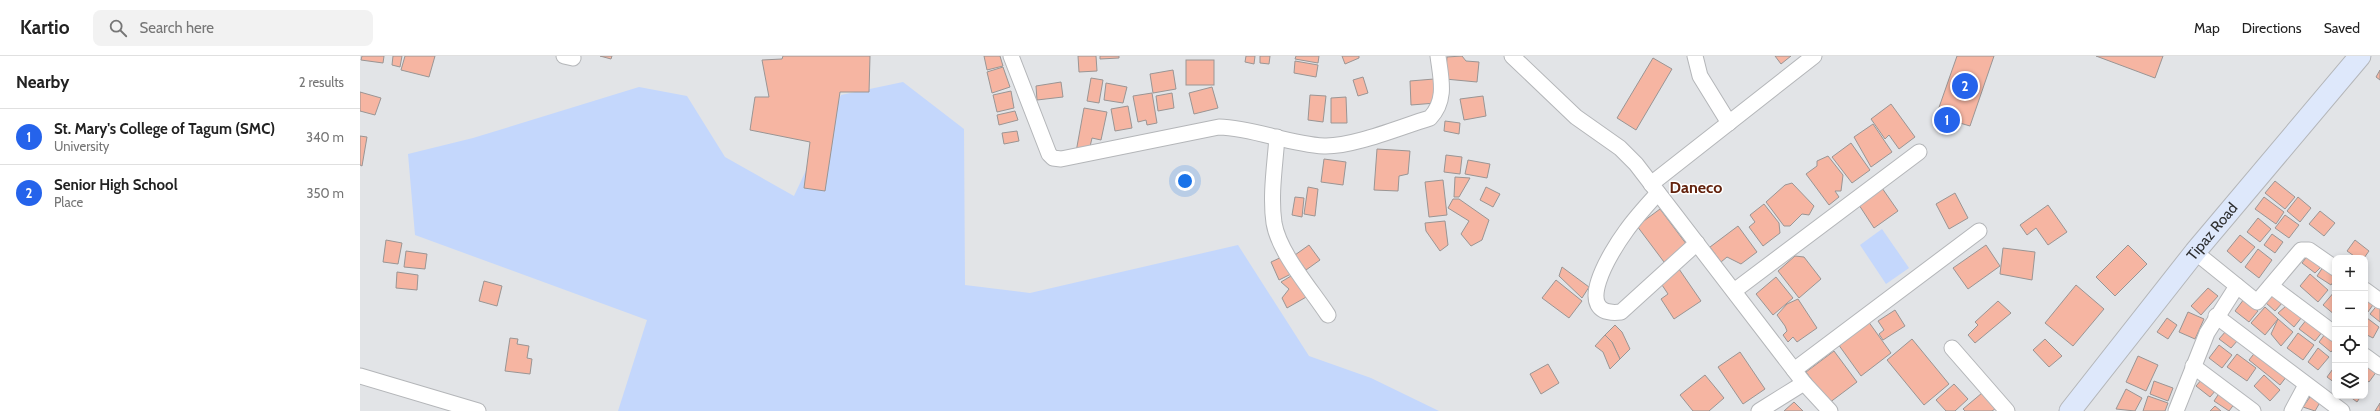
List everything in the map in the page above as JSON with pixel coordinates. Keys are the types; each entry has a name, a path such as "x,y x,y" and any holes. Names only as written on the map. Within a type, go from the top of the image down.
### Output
{"street":[{"path":"1011,56 1049,154 1054,158 1070,158 1218,127 1234,128 1308,144 1341,145 1430,118 1438,110 1441,102 1442,90 1438,56"},
{"path":"1512,56 1576,116 1620,148 1655,188 1804,384 1830,411"},
{"path":"1695,56 1700,76 1729,123"},
{"path":"1697,243 1620,312 1610,313 1601,311 1597,306 1594,297 1598,284 1612,254 1655,188 1729,123 1814,56"},
{"name":"Tipaz Road","path":"2070,411 2195,252 2360,56"},
{"path":"1277,137 1272,203 1275,224 1283,247 1328,315"},
{"path":"1734,292 1919,152"},
{"path":"1794,370 1979,231"},
{"path":"2195,252 2257,302 2302,250 2309,250 2332,266"},
{"path":"2176,411 2193,366 2216,316 2237,286"},
{"path":"2271,286 2332,332"},
{"path":"2366,291 2380,301"},
{"path":"2216,316 2342,411"},
{"path":"1952,348 2007,411"},
{"path":"2368,358 2380,367"},
{"path":"2193,366 2253,411"},
{"path":"360,376 478,411"},
{"path":"1760,411 1804,384"},
{"path":"2292,411 2306,385"}],"shaded area":[{"path":"903,82 964,129 965,285 1030,293 1238,245 1309,356 1371,378 1439,411 618,411 647,320 415,235 408,154 473,138 639,87 687,96 725,157 794,196 841,95"},
{"path":"1882,229 1909,268 1886,284 1860,245"}],"building":[{"path":"362,56 384,56 383,63 361,60"},
{"path":"393,56 402,56 400,67 392,65"},
{"path":"405,56 435,56 429,77 401,70"},
{"path":"600,56 612,56 611,59"},
{"path":"783,56 870,56 869,92 840,92 825,191 804,188 810,142 750,130 755,97 769,97 762,60 782,59"},
{"path":"984,56 1000,56 1003,66 987,70"},
{"path":"1078,56 1096,56 1097,71 1079,72"},
{"path":"1100,56 1119,56 1119,58 1100,59"},
{"path":"1246,56 1255,56 1254,64 1245,62"},
{"path":"1260,56 1270,56 1269,64 1260,63"},
{"path":"1296,56 1319,56 1318,63 1295,59"},
{"path":"1342,56 1359,56 1359,58 1345,64"},
{"path":"1462,56 1466,61 1479,62 1477,82 1445,79 1447,57"},
{"path":"1775,56 1791,56 1781,64"},
{"path":"1957,56 1994,56 1970,126 1936,116"},
{"path":"2096,56 2163,56 2155,78"},
{"path":"1653,58 1672,69 1636,130 1617,118"},
{"path":"1186,60 1214,60 1214,85 1186,85"},
{"path":"1295,61 1318,65 1316,77 1294,73"},
{"path":"1003,67 1010,87 992,93 987,72"},
{"path":"1173,70 1176,89 1153,93 1150,74"},
{"path":"2380,70 2380,80 2376,77"},
{"path":"1363,77 1368,93 1358,96 1353,80"},
{"path":"1091,78 1103,80 1099,103 1087,101"},
{"path":"1434,79 1436,103 1411,105 1410,81"},
{"path":"1061,82 1063,97 1037,100 1036,86"},
{"path":"1106,83 1127,87 1123,103 1104,100"},
{"path":"1212,87 1218,108 1194,114 1189,93"},
{"path":"1011,91 1014,108 997,112 993,95"},
{"path":"360,92 381,98 375,115 360,111"},
{"path":"1152,93 1157,123 1147,125 1146,120 1138,122 1133,96"},
{"path":"1172,93 1174,108 1158,111 1156,96"},
{"path":"1310,95 1326,96 1323,122 1308,120"},
{"path":"1483,96 1486,116 1464,120 1460,99"},
{"path":"1346,97 1347,123 1331,123 1331,98"},
{"path":"1891,104 1915,137 1899,149 1889,135 1885,139 1871,119"},
{"path":"1128,106 1132,128 1115,131 1111,109"},
{"path":"1084,108 1107,112 1101,140 1092,138 1089,151 1076,152"},
{"path":"1015,111 1018,120 999,125 997,115"},
{"path":"1445,121 1460,123 1459,134 1444,131"},
{"path":"1873,124 1892,152 1871,167 1854,137"},
{"path":"1017,131 1019,141 1004,144 1002,133"},
{"path":"360,136 367,137 362,166 360,165"},
{"path":"1851,143 1870,170 1852,183 1832,157"},
{"path":"1377,149 1410,151 1408,174 1399,176 1398,191 1374,190"},
{"path":"1446,155 1462,157 1460,174 1444,172"},
{"path":"1828,156 1843,175 1841,191 1835,191 1839,197 1829,205 1806,174 1817,166 1817,161"},
{"path":"1324,159 1346,162 1343,185 1321,182"},
{"path":"1468,160 1490,164 1487,178 1465,174"},
{"path":"1455,177 1470,178 1459,197 1454,197"},
{"path":"1443,180 1447,215 1429,217 1425,182"},
{"path":"2275,181 2295,197 2285,209 2265,193"},
{"path":"1792,183 1814,206 1809,215 1802,214 1790,226 1784,226 1766,202 1785,185"},
{"path":"1308,187 1318,189 1315,216 1304,214"},
{"path":"1486,187 1500,194 1493,207 1480,200"},
{"path":"1882,188 1898,211 1874,228 1859,205"},
{"path":"1955,193 1968,218 1949,229 1936,204"},
{"path":"1295,197 1304,198 1302,217 1292,215"},
{"path":"2264,197 2284,212 2276,224 2255,209"},
{"path":"2298,197 2311,208 2300,222 2287,211"},
{"path":"1453,199 1459,199 1489,220 1482,240 1471,246 1461,234 1469,221 1448,208"},
{"path":"1764,204 1779,223 1780,233 1763,246 1749,227 1755,222 1750,215"},
{"path":"2048,205 2067,232 2048,245 2036,228 2027,235 2020,225"},
{"path":"1660,209 1687,245 1664,262 1637,226"},
{"path":"2320,211 2335,223 2324,236 2309,224"},
{"path":"2285,215 2299,225 2289,238 2275,228"},
{"path":"2258,218 2271,229 2260,242 2247,232"},
{"path":"1445,221 1448,245 1440,251 1426,231 1425,223"},
{"path":"1738,226 1757,252 1741,264 1727,257 1721,262 1710,247"},
{"path":"2272,234 2283,242 2275,253 2264,245"},
{"path":"2240,235 2255,247 2241,263 2227,251"},
{"path":"386,240 402,243 398,264 383,262"},
{"path":"2355,240 2369,251 2366,255 2353,255 2347,251"},
{"path":"1309,245 1320,260 1306,270 1295,255"},
{"path":"1986,245 2000,266 1968,289 1953,268"},
{"path":"2128,245 2147,264 2115,296 2096,277"},
{"path":"2003,248 2035,252 2032,280 2000,274"},
{"path":"2258,249 2272,260 2259,278 2245,267"},
{"path":"406,251 427,254 425,269 404,267"},
{"path":"2308,255 2322,266 2315,273 2302,263"},
{"path":"1284,256 1293,273 1279,280 1271,262"},
{"path":"1795,256 1804,257 1821,279 1799,298 1778,271"},
{"path":"2325,264 2332,270 2332,284 2331,285 2317,276"},
{"path":"1562,267 1589,287 1582,298 1559,276"},
{"path":"1679,269 1701,301 1674,319 1661,299 1668,294 1660,282"},
{"path":"397,272 418,275 417,290 396,288"},
{"path":"1296,273 1308,296 1287,308 1282,298 1289,289 1281,282"},
{"path":"2310,274 2328,290 2318,302 2300,286"},
{"path":"1776,277 1793,298 1773,315 1756,294"},
{"path":"1556,280 1582,301 1569,318 1542,298"},
{"path":"484,281 502,286 497,306 479,301"},
{"path":"2076,285 2104,309 2073,346 2045,323"},
{"path":"2208,288 2218,296 2201,315 2191,306"},
{"path":"2274,294 2283,302 2275,311 2266,303"},
{"path":"2332,294 2332,312 2323,305"},
{"path":"2368,297 2375,302 2368,312"},
{"path":"1798,299 1817,328 1797,342 1793,337 1788,342 1783,335 1787,331 1785,326 1777,315 1787,304"},
{"path":"2244,299 2258,311 2249,322 2235,311"},
{"path":"1998,301 2011,313 1975,343 1968,335 1978,325 1975,322"},
{"path":"2379,303 2380,304 2380,322 2370,314"},
{"path":"2286,306 2302,317 2294,327 2278,313"},
{"path":"2265,307 2278,319 2265,335 2251,323"},
{"path":"1895,310 1905,326 1883,340 1879,334 1884,330 1878,321"},
{"path":"2188,312 2204,319 2195,339 2179,332"},
{"path":"2167,318 2177,325 2168,339 2157,332"},
{"path":"2278,319 2293,332 2281,346 2271,334"},
{"path":"2307,319 2323,331 2315,341 2299,329"},
{"path":"2368,319 2379,327 2373,338 2368,336"},
{"path":"1868,321 1891,353 1861,376 1838,344"},
{"path":"1615,325 1622,332 1630,349 1620,359 1612,342 1605,335"},
{"path":"2226,331 2238,340 2231,348 2219,339"},
{"path":"2298,333 2314,345 2303,360 2287,348"},
{"path":"2325,334 2332,338 2332,351 2331,352 2319,342"},
{"path":"1605,335 1612,342 1620,359 1610,369 1603,352 1595,346"},
{"path":"510,338 518,339 517,344 529,346 527,358 532,359 530,374 505,371"},
{"path":"1912,339 1949,384 1924,405 1887,360"},
{"path":"2045,339 2062,356 2049,367 2033,350"},
{"path":"2219,345 2232,355 2222,368 2209,358"},
{"path":"2318,348 2329,357 2318,370 2308,362"},
{"path":"2257,350 2287,376 2280,385 2249,360"},
{"path":"1834,351 1857,382 1829,403 1806,372"},
{"path":"1740,352 1765,389 1743,404 1718,367"},
{"path":"2237,354 2256,368 2247,381 2227,367"},
{"path":"2138,356 2158,365 2146,391 2126,382"},
{"path":"1548,364 1559,383 1541,394 1530,374"},
{"path":"2368,364 2377,371 2369,382 2368,381"},
{"path":"2332,370 2332,381 2327,377"},
{"path":"1705,375 1724,398 1709,411 1693,411 1680,395"},
{"path":"2264,375 2280,390 2270,401 2254,386"},
{"path":"2202,379 2216,390 2210,397 2196,386"},
{"path":"2154,381 2173,388 2168,401 2150,394"},
{"path":"1954,384 1968,399 1955,411 1946,411 1936,400"},
{"path":"2126,389 2142,398 2135,411 2116,409"},
{"path":"2220,392 2235,403 2229,411 2214,401"},
{"path":"1982,393 1995,409 1992,411 1965,411 1963,409"},
{"path":"2312,394 2322,399 2315,411 2303,407"},
{"path":"2148,396 2168,403 2165,411 2143,411"},
{"path":"1794,402 1803,411 1784,411"},
{"path":"2380,403 2380,411 2375,411"},
{"path":"2215,406 2221,411 2210,411"}],"place":[{"name":"Senior High School","path":"1965,86"},
{"name":"St. Mary's College of Tagum (SMC)","path":"1947,120"}],"district":[{"name":"Daneco","path":"1696,187"}]}
